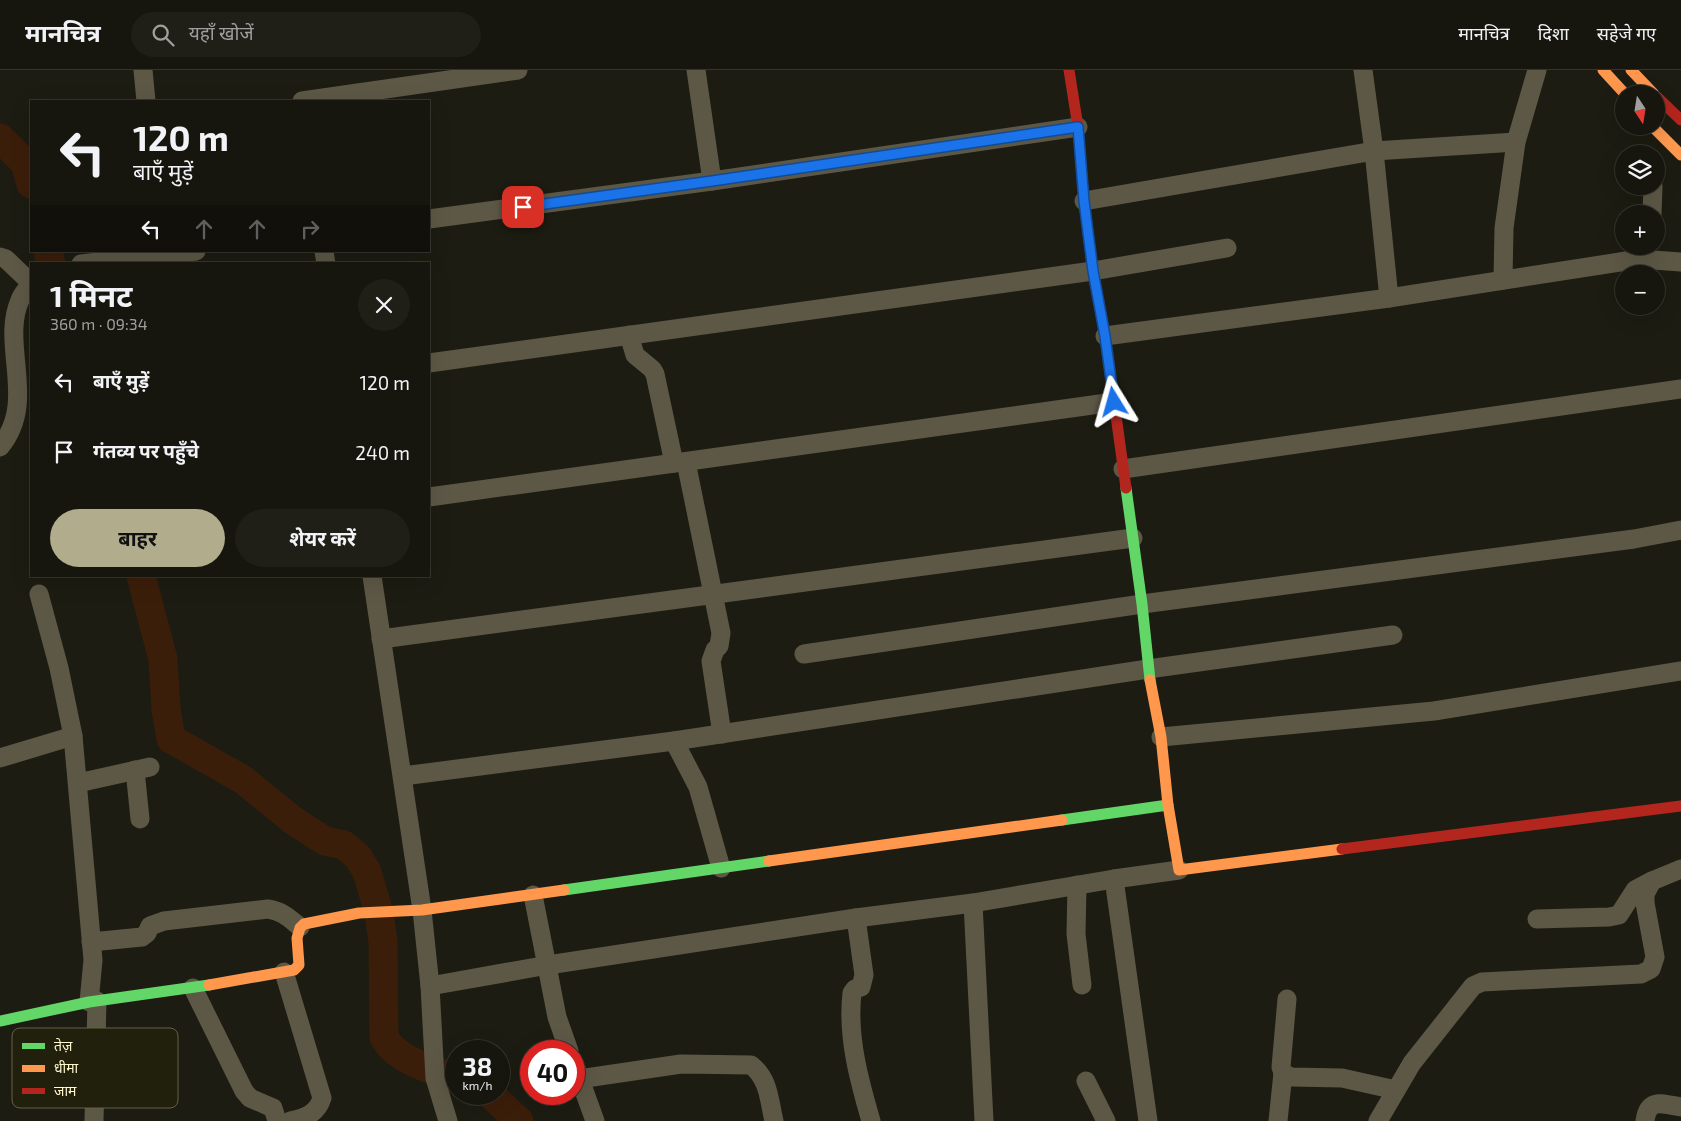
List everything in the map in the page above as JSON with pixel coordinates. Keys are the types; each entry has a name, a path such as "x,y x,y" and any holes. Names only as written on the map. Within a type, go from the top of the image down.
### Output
{"street":[{"path":"144,70 146,100"},
{"path":"309,100 518,70"},
{"path":"696,70 712,181"},
{"path":"1069,70 1078,127 1084,201 1093,271 1105,336 1142,604 1148,669 1179,870"},
{"path":"1363,70 1374,152 1389,298"},
{"path":"1503,280 1504,228 1516,142 1537,70"},
{"path":"1603,70 1617,85"},
{"path":"1631,70 1645,85"},
{"path":"1665,105 1681,120"},
{"path":"430,219 712,181 1078,127"},
{"path":"1661,135 1681,155"},
{"path":"1084,201 1374,152 1516,142"},
{"path":"430,363 1093,271 1227,248"},
{"path":"96,262 180,252"},
{"path":"1105,336 1389,298 1639,259 1650,255"},
{"path":"1662,255 1681,262"},
{"path":"0,257 6,260 30,283"},
{"path":"0,447 12,428 18,401 13,340 14,315 20,299 30,285"},
{"path":"629,335 631,347 635,355 652,369 655,374 680,462 712,594 721,639 720,646 712,655 711,661 722,734"},
{"path":"1123,469 1681,389"},
{"path":"430,497 1114,402"},
{"path":"804,654 1142,604 1634,539 1681,530"},
{"path":"381,639 1133,538"},
{"path":"372,577 422,910 430,986 435,1078 448,1121"},
{"path":"39,594 59,668 74,736 93,960 93,1028"},
{"path":"403,776 674,741 1148,669 1393,635"},
{"path":"1160,737 1434,711 1681,671"},
{"path":"0,758 74,736"},
{"path":"674,741 698,787 721,868"},
{"path":"78,783 142,769 140,820"},
{"path":"0,1020 93,1001 193,988 294,970 299,966 297,933 300,927 304,924 359,913 388,910 422,910 1168,805"},
{"path":"430,986 548,965 856,918 973,903 1114,879 1681,806"},
{"path":"1537,919 1609,917 1619,915 1635,890 1681,869"},
{"path":"1114,879 1148,1121"},
{"path":"1378,1121 1412,1063 1473,986 1482,982 1641,974 1651,968 1655,957 1645,894 1652,881"},
{"path":"1076,885 1076,934 1082,985"},
{"path":"533,895 557,1016 566,1040"},
{"path":"973,903 984,1121"},
{"path":"91,942 142,937 147,933 150,926 164,921 268,909 278,910 286,914 300,927"},
{"path":"856,918 864,975 861,987 855,989 852,993 853,1047 871,1121"},
{"path":"284,972 322,1098 320,1106 311,1115 290,1121"},
{"path":"193,988 244,1091 250,1098 273,1108 277,1121"},
{"path":"1278,1121 1283,1074 1281,1067 1287,999"},
{"path":"585,1070 681,1064 751,1065 759,1071 765,1080 774,1121"},
{"path":"1283,1074 1342,1078 1396,1090"},
{"path":"1086,1080 1106,1121"},
{"path":"585,1093 595,1121"},
{"path":"1645,1121 1647,1111 1651,1106 1657,1104 1681,1107"},
{"path":"94,1108 94,1121"}],"waterway":[{"path":"0,138 25,163 30,180"},
{"path":"48,252 51,262"},
{"path":"141,577 163,659 166,709 171,739 242,779 294,821 325,841 344,845 358,857 367,872 379,913 383,942 384,1037 389,1045 406,1058 445,1075"},
{"path":"502,1105 519,1121"}],"traffic: fast":[{"path":"1126,488 1150,680"},
{"path":"1062,820 1168,805"},
{"path":"564,890 769,861"},
{"path":"0,1021 89,1002 209,985"}],"traffic: slow":[{"path":"1603,70 1617,85"},
{"path":"1631,70 1645,85"},
{"path":"1661,135 1681,155"},
{"path":"1150,680 1161,737 1168,805 1179,870 1342,849"},
{"path":"769,861 1062,820"},
{"path":"209,985 294,970 299,965 297,938 300,928 304,924 359,913 422,910 564,890"}],"traffic: jam":[{"path":"1069,70 1078,127 1084,201 1093,271 1105,336 1126,488"},
{"path":"1665,105 1681,120"},
{"path":"1342,849 1681,806"}],"route":[{"path":"523,207 1078,127 1084,201 1093,271 1105,336 1114,402"}]}
